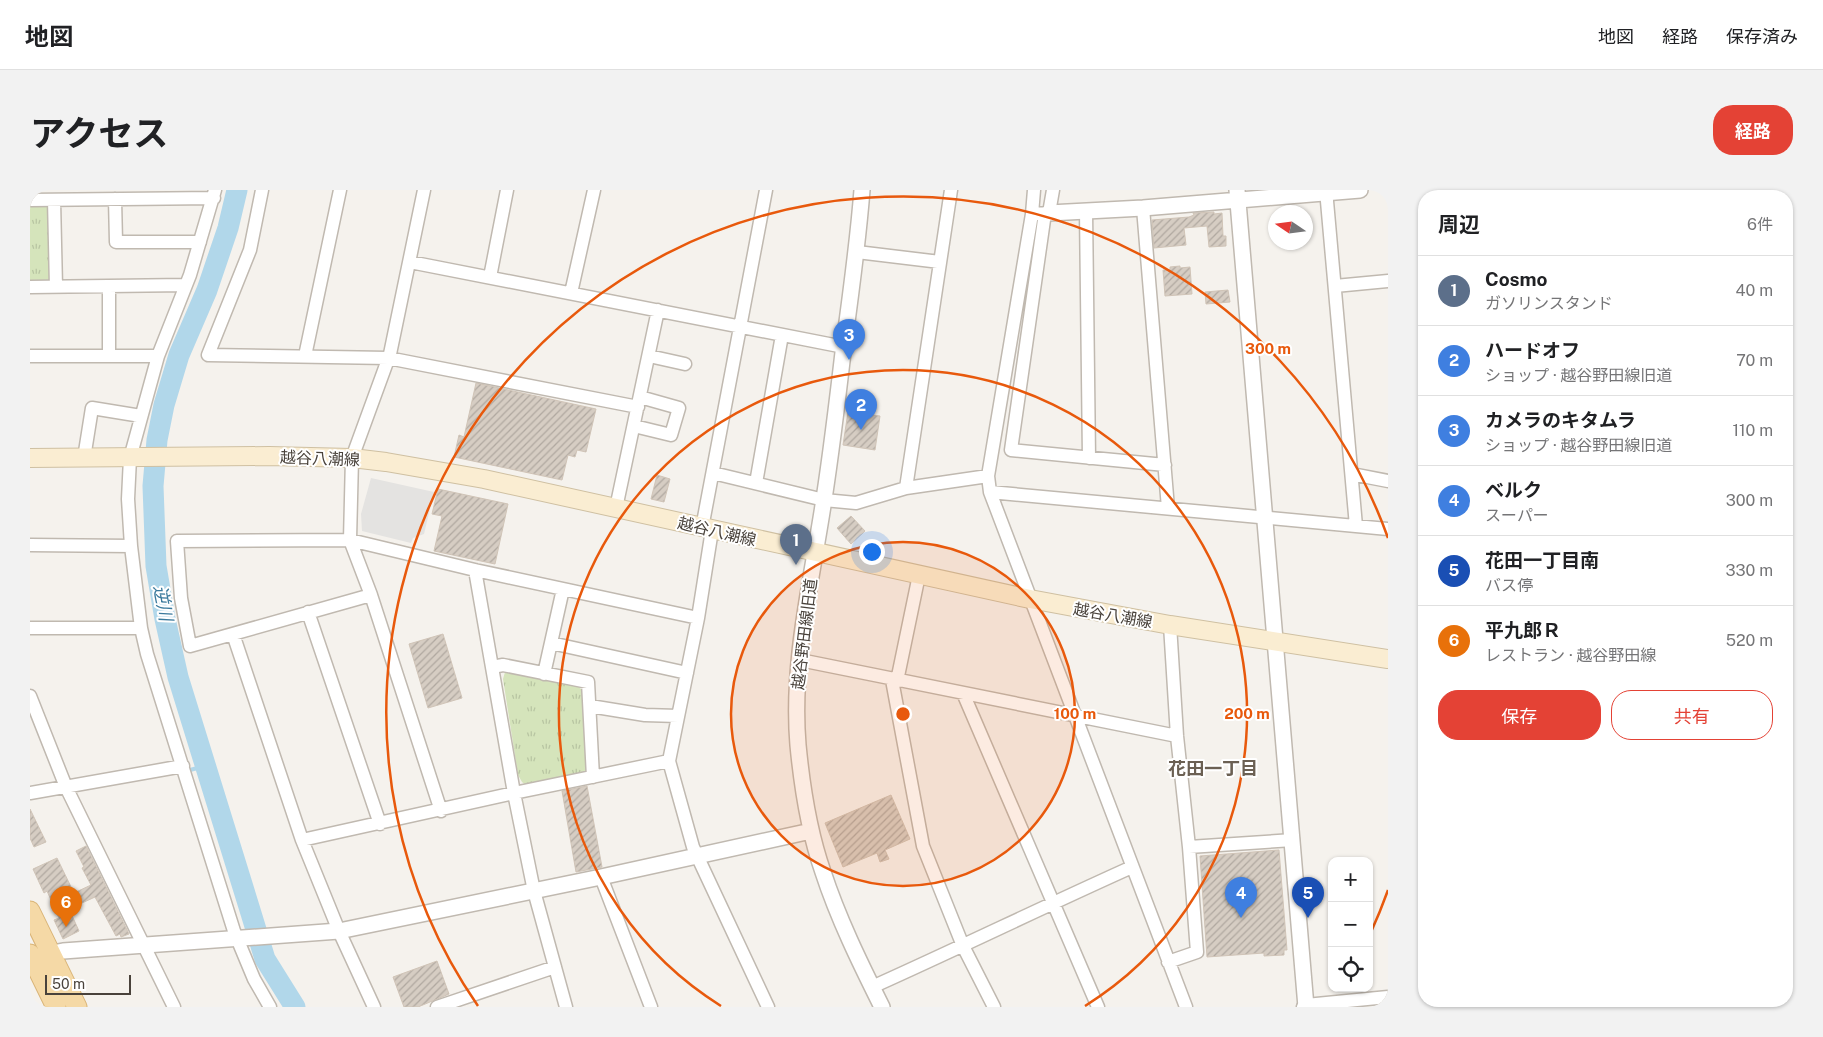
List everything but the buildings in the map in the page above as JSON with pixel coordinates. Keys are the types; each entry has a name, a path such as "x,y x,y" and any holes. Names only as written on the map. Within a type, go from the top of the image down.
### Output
{"main road":[{"name":"越谷八潮線","path":"134,458 269,456 352,458 447,471 1030,599 1170,625 1388,659"},
{"path":"30,458 134,458"},
{"path":"30,911 77,1007"},
{"path":"31,958 56,1007"}],"street":[{"path":"262,190 250,250 208,355 388,358 679,408 671,435 634,426"},
{"path":"305,356 340,190"},
{"path":"424,190 388,358 352,458 350,540 371,595 441,810"},
{"path":"490,277 507,190"},
{"path":"571,293 594,190"},
{"path":"766,190 713,473 698,618 669,761 697,857 768,1007"},
{"name":"越谷野田線旧道","path":"862,190 857,252 796,696 798,744 803,787 811,830 822,872 872,987 878,1006"},
{"path":"906,488 951,190"},
{"path":"1034,190 1032,214 988,476 990,492 1186,1007"},
{"path":"1053,190 1047,213 1011,450 1164,465"},
{"path":"1032,214 1143,208 1238,195 1360,190"},
{"path":"1327,191 1356,526"},
{"path":"30,200 116,199 214,194 186,285 158,356 141,416 128,499 131,546 141,628 147,654 254,979 270,1007"},
{"path":"1238,195 1293,840 1305,1006 1388,997"},
{"path":"116,199 116,242 200,242"},
{"path":"54,200 56,287"},
{"path":"1143,208 1168,508"},
{"path":"1086,211 1089,458"},
{"path":"857,252 940,262"},
{"path":"410,262 844,347"},
{"path":"1335,286 1388,281"},
{"path":"30,287 186,285"},
{"path":"109,286 109,356"},
{"path":"616,508 658,310"},
{"path":"756,483 782,335"},
{"path":"30,356 158,356"},
{"path":"649,356 685,364"},
{"path":"84,458 92,408 141,416"},
{"path":"713,473 824,500 856,502 906,488 988,476"},
{"path":"1352,474 1388,481"},
{"path":"990,492 1388,529"},
{"path":"371,595 190,646 182,598 177,541 350,540 475,570 698,618"},
{"path":"30,545 131,546"},
{"path":"475,570 514,793 534,891 566,1007"},
{"path":"919,576 894,680 923,846 964,946 994,1007"},
{"path":"544,674 563,589"},
{"path":"308,612 380,824"},
{"path":"1168,962 1197,952 1189,847 1177,736 1170,625"},
{"path":"30,628 141,628"},
{"path":"233,634 302,840 339,930 374,1007"},
{"path":"551,643 687,673"},
{"path":"800,660 1177,736"},
{"path":"492,667 502,665 588,682 593,777"},
{"path":"963,693 1098,1007"},
{"path":"30,696 66,787 174,1007"},
{"path":"590,706 646,716 678,716"},
{"path":"302,840 669,761"},
{"path":"30,793 183,766"},
{"path":"31,958 50,952 339,930 697,857 811,830"},
{"path":"1189,847 1293,840"},
{"path":"872,987 964,946 1053,902 1132,868"},
{"path":"601,877 652,1007"},
{"path":"437,1007 555,967"}],"green space":[{"path":"30,206 48,206 50,208 52,278 50,281 30,282"},
{"path":"510,671 579,687 582,690 587,768 585,772 527,786 522,782 518,775 503,679 505,672"}],"shaded area":[{"path":"371,478 434,492 424,534 413,538 411,543 362,531 361,514"}],"waterway":[{"name":"逆川","path":"237,190 228,228 207,290 179,355 164,405 157,440 153,486 156,566 178,677 265,959 295,1007"},
{"path":"190,770 205,766"}],"place":[{"name":"カメラのキタムラ","path":"849,360"},
{"name":"ハードオフ","path":"861,430"},
{"name":"Cosmo","path":"796,565"},
{"name":"ベルク","path":"1241,918"},
{"name":"花田一丁目南","path":"1308,918"},
{"name":"平九郎Ｒ","path":"66,927"}],"district":[{"name":"花田一丁目","path":"1213,769"}]}
